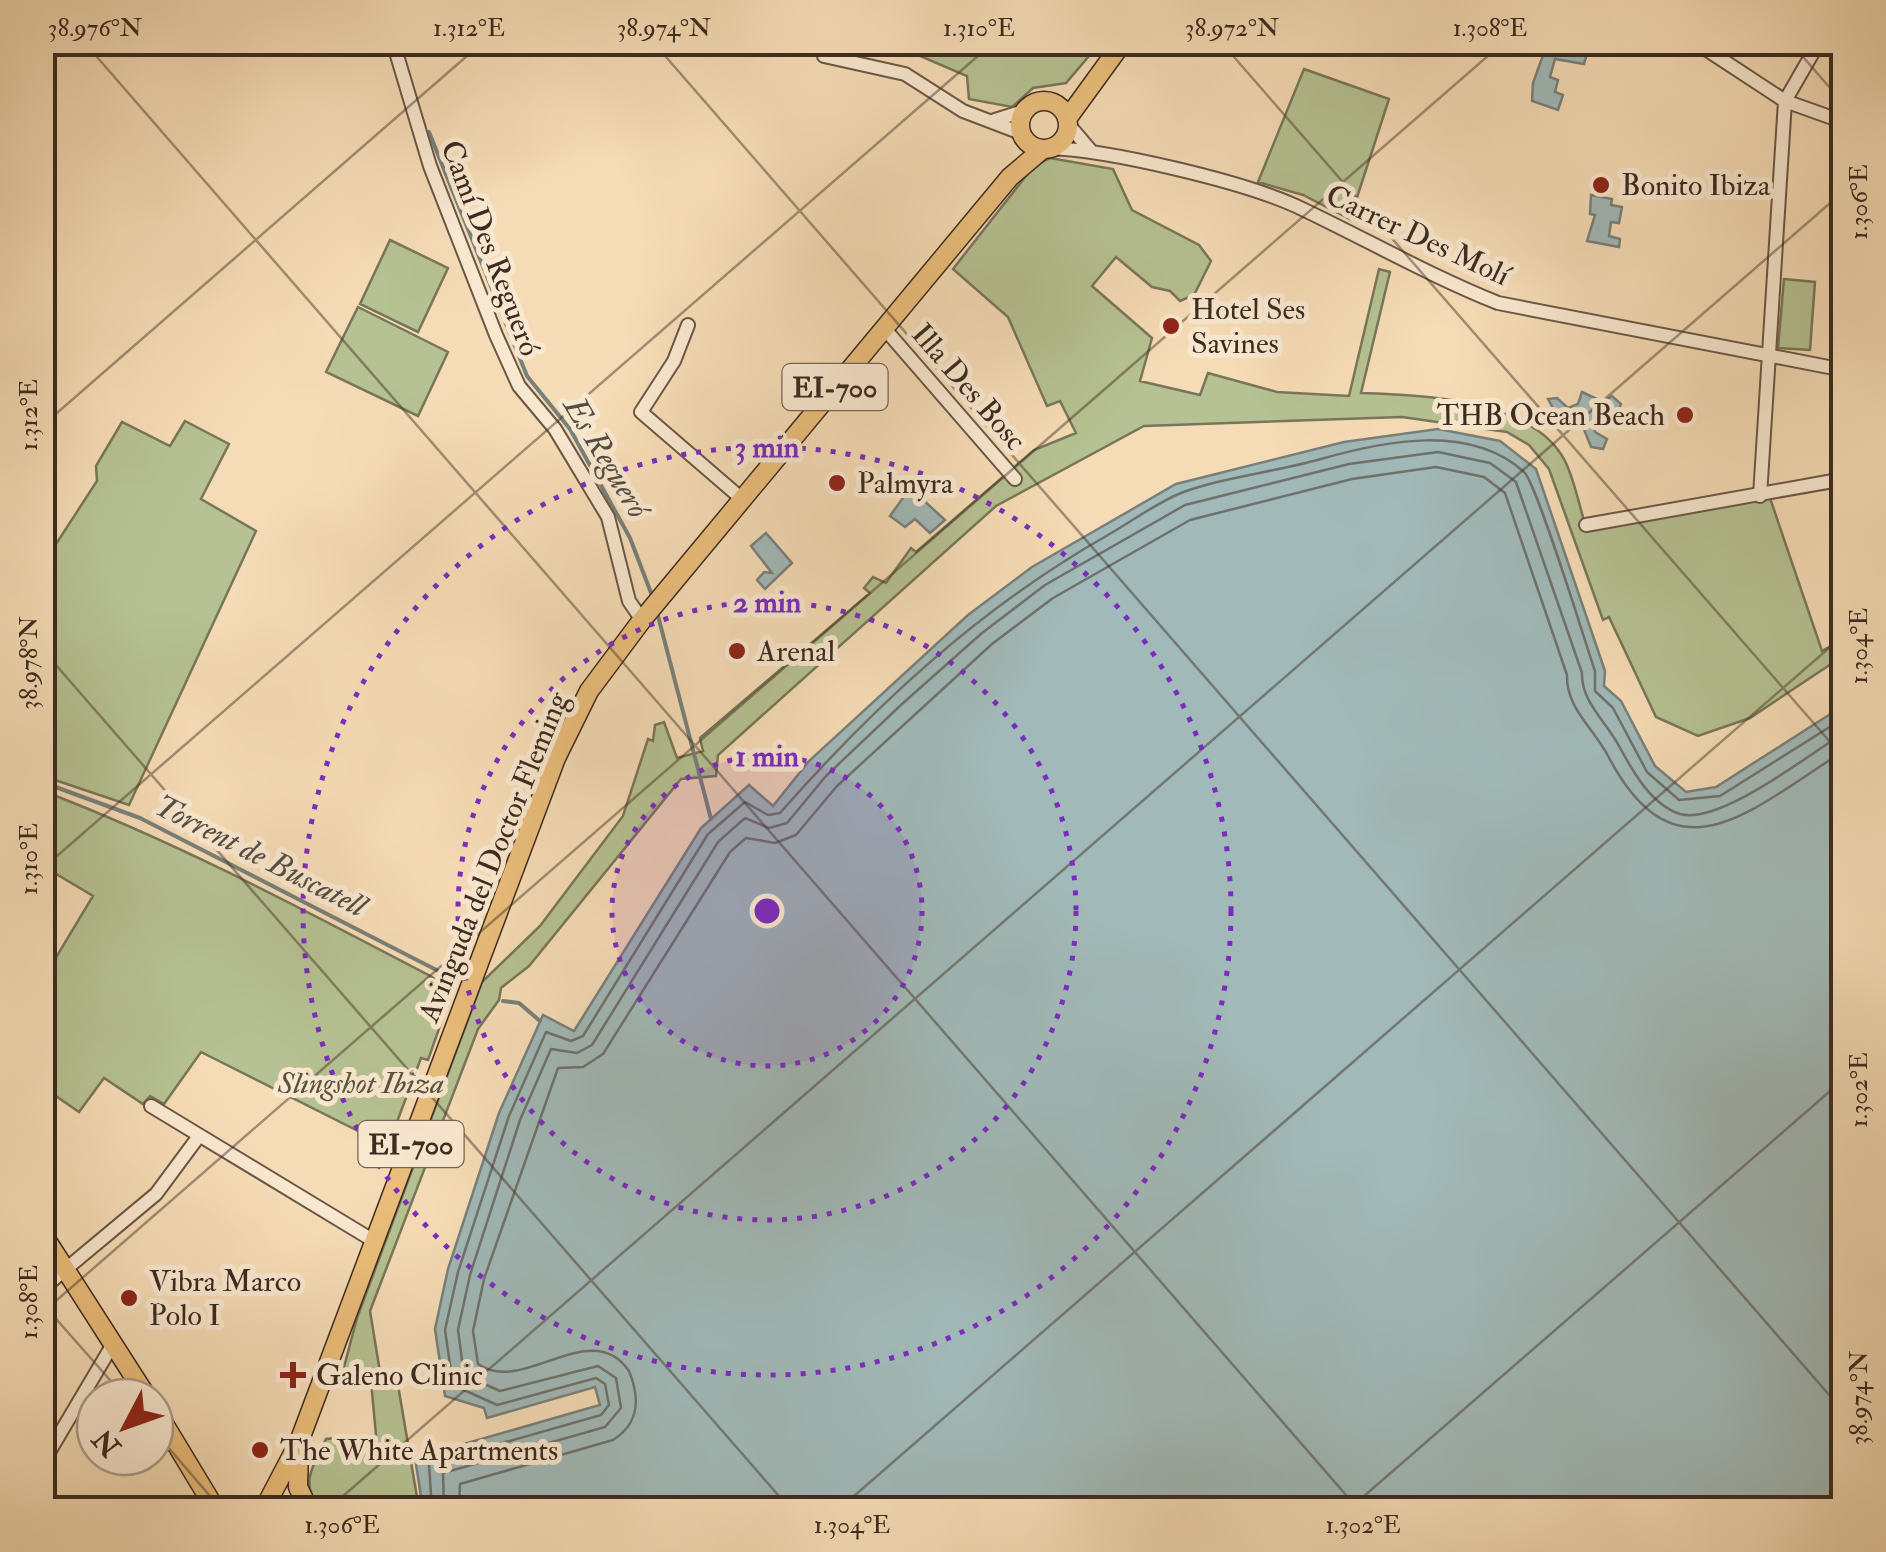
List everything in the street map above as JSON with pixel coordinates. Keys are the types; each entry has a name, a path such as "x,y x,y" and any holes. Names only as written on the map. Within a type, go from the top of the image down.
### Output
{"main road":[{"name":"Avinguda del Doctor Fleming","path":"263,1508 300,1442 556,758 589,691 650,609 1010,177 1062,140 1092,79 1123,42"},
{"name":"Avinguda del Doctor Fleming","path":"1010,177 1024,111 1041,100 1055,103 1092,79"},
{"path":"1055,103 1068,122"},
{"path":"1022,134 1046,149"},
{"path":"42,1233 134,1377"},
{"path":"175,1442 213,1502 228,1510"},
{"name":"Avinguda del Doctor Fleming","path":"300,1442 298,1488 308,1510"},
{"path":"263,1508 289,1502 308,1510"}],"street":[{"name":"Camí Des Regueró","path":"393,42 430,166 519,386 555,429 608,516 629,601 650,609"},
{"path":"1695,42 1785,101 1844,122"},
{"path":"1760,496 1772,355 1785,101 1819,42"},
{"path":"826,49 905,74 963,111 1022,134"},
{"path":"992,120 1024,111"},
{"path":"1068,122 1093,152"},
{"name":"Carrer Des Molí","path":"1046,149 1093,152 1292,204 1498,304 1844,370"},
{"path":"688,325 674,361 642,412 742,500"},
{"name":"Illa Des Bosc","path":"884,328 1015,478"},
{"path":"1586,525 1844,479"},
{"path":"151,1106 374,1241"},
{"path":"42,1290 156,1194 198,1136"},
{"path":"44,1465 113,1344"}],"green space":[{"path":"866,42 1100,43 1066,83 1033,88 1012,107 969,99 967,76 911,52"},
{"path":"1304,69 1389,99 1350,219 1303,195 1258,182"},
{"path":"1050,158 1113,169 1132,210 1199,245 1211,261 1194,295 1180,301 1170,291 1152,287 1116,257 1092,286 1152,338 1140,381 1200,395 1208,373 1277,392 1349,396 1379,269 1390,272 1361,393 1474,404 1528,424 1550,440 1565,461 1586,527 1770,498 1822,651 1843,639 1843,656 1750,718 1698,736 1656,717 1609,617 1603,620 1549,469 1529,445 1507,432 1402,417 1144,426 996,506 718,755 716,776 681,779 529,966 501,988 499,1000 478,1029 370,1311 381,1378 398,1385 419,1509 320,1509 309,1483 326,1439 376,1435 370,1371 343,1371 357,1318 482,982 540,926 623,816 648,739 653,741 655,725 664,722 677,758 703,751 700,738 870,593 864,588 873,577 886,583 911,548 916,552 1034,450 1076,433 1060,401 1047,406 1008,317 953,269 1033,167"},
{"path":"390,240 448,268 418,332 360,304"},
{"path":"1784,279 1815,282 1810,350 1778,348"},
{"path":"358,307 448,352 418,416 326,372"},
{"path":"185,421 229,444 201,499 256,531 129,805 43,776 43,564 97,481 96,466 122,422 170,446"},
{"name":"Slingshot Ibiza","path":"43,791 240,878 432,977 452,992 428,1060 421,1058 388,1146 201,1052 164,1104 150,1096 143,1104 104,1078 79,1112 43,1087 43,979 93,896 43,866"}],"water":[{"path":"1537,43 1563,43 1588,50 1584,64 1555,59 1550,77 1558,80 1555,92 1563,95 1558,110 1532,101 1533,83 1546,47"},
{"path":"1591,195 1612,199 1611,205 1622,207 1619,223 1611,222 1609,236 1620,239 1619,247 1587,241 1595,215 1590,214"},
{"path":"1582,392 1603,402 1612,396 1621,404 1617,414 1601,415 1593,422 1595,432 1607,439 1603,449 1591,447 1583,427 1557,415 1548,399 1557,398 1568,408 1578,404"},
{"path":"1438,429 1500,441 1536,469 1605,671 1604,686 1621,701 1655,766 1686,792 1716,787 1843,706 1843,1509 423,1509 415,1458 600,1405 595,1387 487,1418 484,1408 445,1396 435,1329 448,1269 499,1113 543,1015 574,1031 701,828 749,785 773,806 809,761 968,615 1032,567 1176,484 1344,442"},
{"path":"910,488 945,520 930,533 915,519 905,527 890,516"},
{"path":"766,533 792,563 765,589 757,580 764,572 772,573 751,546"}],"waterway":[{"name":"Es Regueró","path":"381,42 386,53"},
{"name":"Es Regueró","path":"429,132 527,376 570,429 630,538 653,598"},
{"name":"Es Regueró","path":"657,612 711,819"},
{"name":"Torrent de Buscatell","path":"42,782 140,818 454,979"},
{"name":"Torrent de Buscatell","path":"503,1001 519,1003 540,1021"}],"place":[{"name":"Bonito Ibiza","path":"1601,185"},
{"name":"Hotel Ses Savines","path":"1171,326"},
{"name":"THB Ocean Beach","path":"1685,415"},
{"name":"Palmyra","path":"837,483"},
{"name":"Arenal","path":"737,651"},
{"name":"Vibra Marco Polo I","path":"129,1298"},
{"name":"Galeno Clinic","path":"293,1375"},
{"name":"The White Apartments","path":"260,1450"}]}
